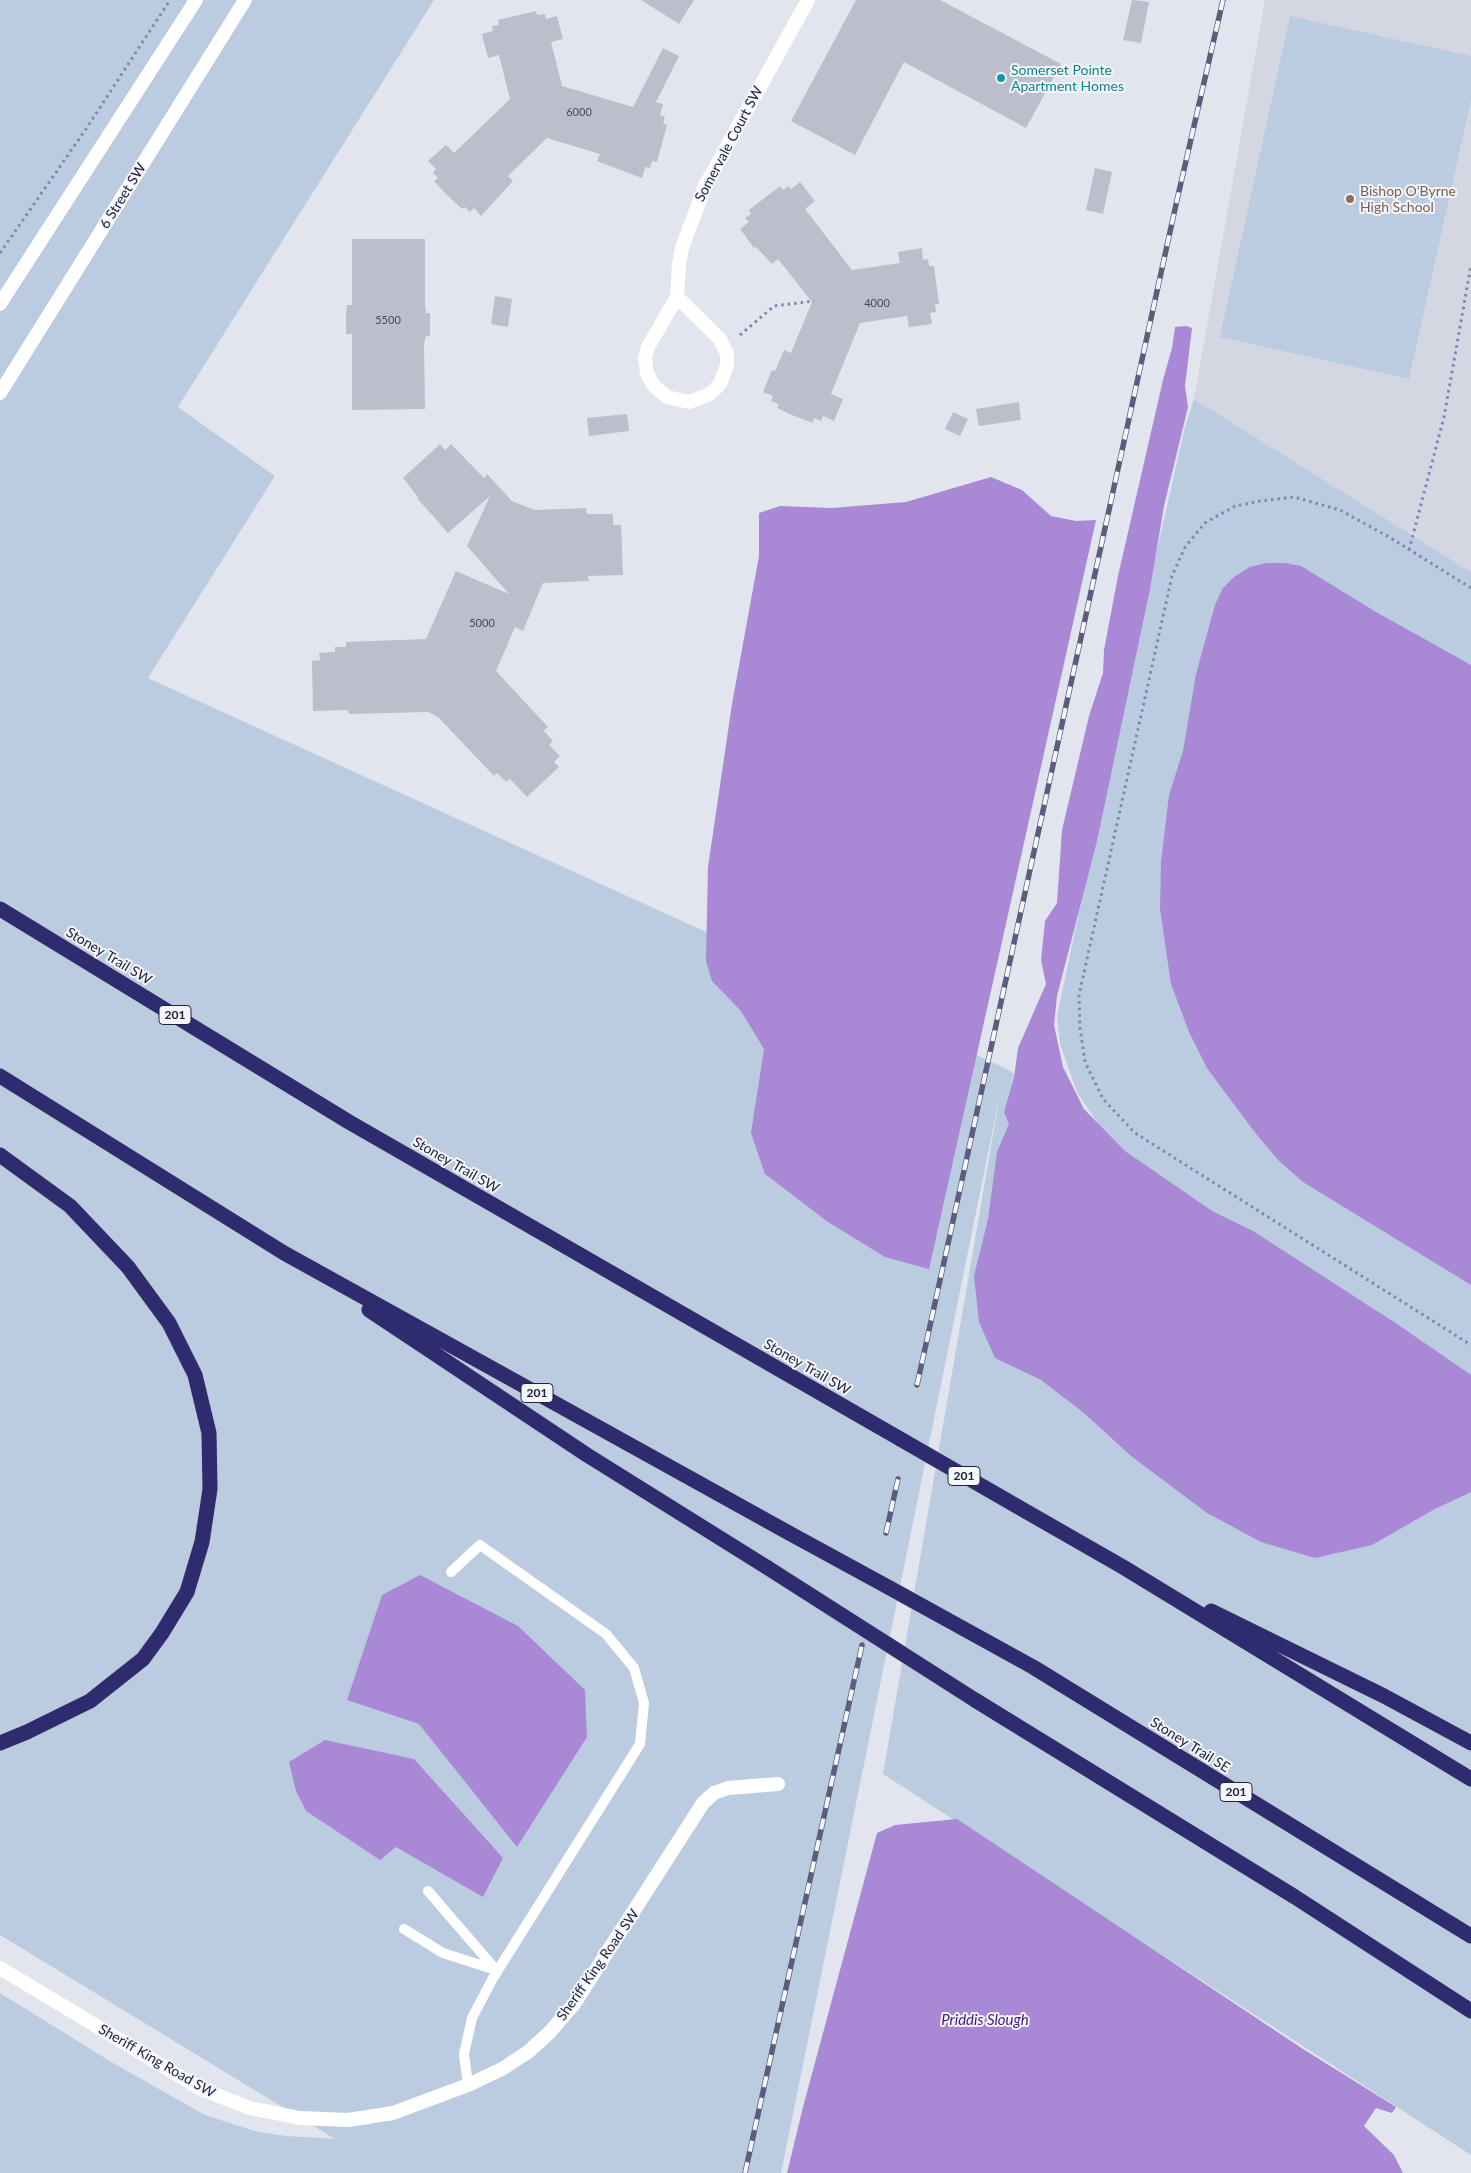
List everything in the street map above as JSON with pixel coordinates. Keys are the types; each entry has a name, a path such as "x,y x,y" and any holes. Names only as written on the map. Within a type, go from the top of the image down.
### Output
{"highway":[{"name":"Stoney Trail SW","path":"0,908 349,1122 1123,1567"},
{"name":"201","path":"0,1076 284,1253"},
{"path":"0,1155 70,1206 128,1267 169,1323 196,1375 209,1433 210,1489 202,1542 187,1592 162,1633 143,1659 90,1701 0,1743"},
{"name":"Stoney Trail SE","path":"284,1253 1001,1650 1471,1936"},
{"path":"284,1253 587,1455 975,1700 1294,1897 1471,2011"},
{"name":"201","path":"1123,1567 1471,1779"},
{"path":"1123,1567 1384,1696 1471,1743"}],"street":[{"path":"0,304 196,0"},
{"name":"6 Street SW","path":"0,392 245,0"},
{"name":"Somervale Court SW","path":"677,297 720,339 726,354 727,365 720,384 710,394 689,402 678,401 659,392 650,380 645,358 648,347 677,297 682,248 716,162 808,0"},
{"name":"Sheriff King Road SW","path":"0,1968 201,2089 250,2108 300,2118 348,2120 393,2113 468,2085 502,2069 528,2052 562,2020 608,1954 694,1818 709,1798 714,1793 728,1788 778,1784"}],"lane":[{"path":"451,1572 480,1545 606,1634 634,1668 644,1703 640,1744 497,1970 472,2018 464,2054 468,2085"},
{"path":"428,1891 497,1970"},
{"path":"404,1929 443,1953 497,1970"}],"path":[{"path":"0,253 86,129 170,0"},
{"path":"1409,550 1444,418 1471,265"},
{"path":"740,335 774,306 814,301"},
{"path":"1471,588 1340,510 1294,498 1261,500 1235,506 1205,523 1185,547 1172,576 1079,995 1080,1028 1085,1062 1103,1099 1135,1133 1471,1345"}],"shaded area":[{"path":"0,0 434,0 178,407 275,476 148,678 1005,1068 1100,1127 1077,1092 1060,1044 1057,1016 1137,637 1185,427 1194,399 1471,572 1471,2155 883,1774 1000,1094 781,2173 0,2173 0,1993 113,2063 205,2115 258,2132 335,2139 0,1935"},
{"name":"Bishop O'Byrne High School","path":"1265,0 1471,0 1471,572 1194,399"},
{"path":"1290,16 1471,56 1471,100 1409,379 1220,337"}],"water":[{"path":"1186,326 1192,328 1185,386 1188,407 1164,506 1150,589 1097,841 1057,996 1054,1025 1063,1067 1084,1109 1125,1151 1212,1211 1253,1231 1397,1324 1471,1375 1471,1492 1435,1509 1372,1545 1315,1558 1261,1542 1207,1513 1131,1456 1084,1413 1041,1380 995,1358 979,1322 974,1276 988,1219 997,1152 1009,1124 1004,1112 1014,1078 1018,1048 1046,984 1041,960 1045,921 1057,903 1062,830 1089,716 1103,673 1104,650 1118,576 1172,348 1175,327"},
{"path":"991,477 1022,490 1051,516 1076,521 1096,520 929,1269 885,1257 828,1222 765,1174 751,1133 764,1049 741,1011 712,981 706,961 708,867 732,704 759,556 759,513 780,506 832,508 906,502"},
{"path":"1266,563 1285,563 1301,566 1376,612 1471,665 1471,1285 1303,1182 1278,1160 1207,1068 1189,1032 1171,984 1160,909 1161,862 1169,795 1183,751 1196,674 1215,605 1223,588 1234,577 1250,567"},
{"path":"420,1575 518,1626 585,1690 587,1737 517,1847 419,1724 347,1700 382,1595"},
{"path":"325,1740 414,1759 503,1858 483,1897 396,1847 380,1860 306,1811 296,1791 289,1762"},
{"name":"Priddis Slough","path":"957,1819 1303,2049 1396,2107 1392,2113 1376,2108 1364,2126 1394,2155 1403,2173 787,2173 877,1833 895,1825"}],"building":[{"path":"641,0 694,0 679,24"},
{"name":"Somerset Pointe Apartment Homes","path":"856,0 940,0 1061,64 1026,128 904,62 855,155 791,121"},
{"path":"1132,0 1149,2 1141,43 1123,40"},
{"path":"536,11 537,15 545,14 546,19 557,16 563,39 551,42 562,86 633,107 663,48 679,56 656,102 663,104 660,115 665,116 663,124 667,125 657,162 652,161 650,168 645,167 642,178 597,161 600,154 547,138 508,176 513,181 481,216 474,208 470,212 465,207 462,209 446,194 434,181 438,178 433,173 436,169 428,161 446,145 454,153 510,99 499,55 488,58 482,34 493,31 492,26 499,25 498,20"},
{"path":"1095,168 1112,172 1103,214 1086,210"},
{"path":"800,182 815,201 805,209 852,270 900,263 898,252 922,248 923,260 928,259 929,266 934,266 939,304 935,304 936,312 930,313 932,324 909,327 907,316 860,323 831,394 843,399 834,421 823,416 821,421 814,418 813,423 792,415 777,408 779,404 771,401 773,396 763,392 772,370 775,371 784,350 791,353 812,302 778,259 772,264 756,247 754,248 740,229 749,222 745,218 751,214 749,210 780,186 783,190 789,186 791,189"},
{"path":"352,239 425,239 425,305 426,313 430,313 430,336 426,336 424,344 425,409 352,410 352,334 346,334 346,315 347,305 352,305"},
{"path":"495,296 512,299 508,327 491,324"},
{"path":"1019,402 1021,420 979,426 976,409"},
{"path":"953,412 968,419 960,436 945,429"},
{"path":"627,414 629,431 589,436 587,418"},
{"path":"440,444 445,450 451,444 484,478 487,474 512,501 535,510 586,508 587,514 613,514 613,525 621,525 623,575 588,576 589,581 543,583 523,631 515,627 496,671 548,727 544,731 553,741 549,745 560,756 554,762 559,767 527,797 510,779 506,782 497,773 494,776 438,717 428,712 349,714 348,710 313,711 312,661 320,660 319,653 335,652 335,647 346,647 346,642 426,639 456,571 509,594 467,546 490,496 448,533 417,498 403,478"}],"railway":[{"path":"917,1385 1177,200 1223,0"},
{"path":"886,1533 898,1479"},
{"path":"745,2173 862,1645"}],"place":[{"name":"Somerset Pointe Apartment Homes","path":"1001,78"},
{"name":"Bishop O'Byrne High School","path":"1350,199"}]}
